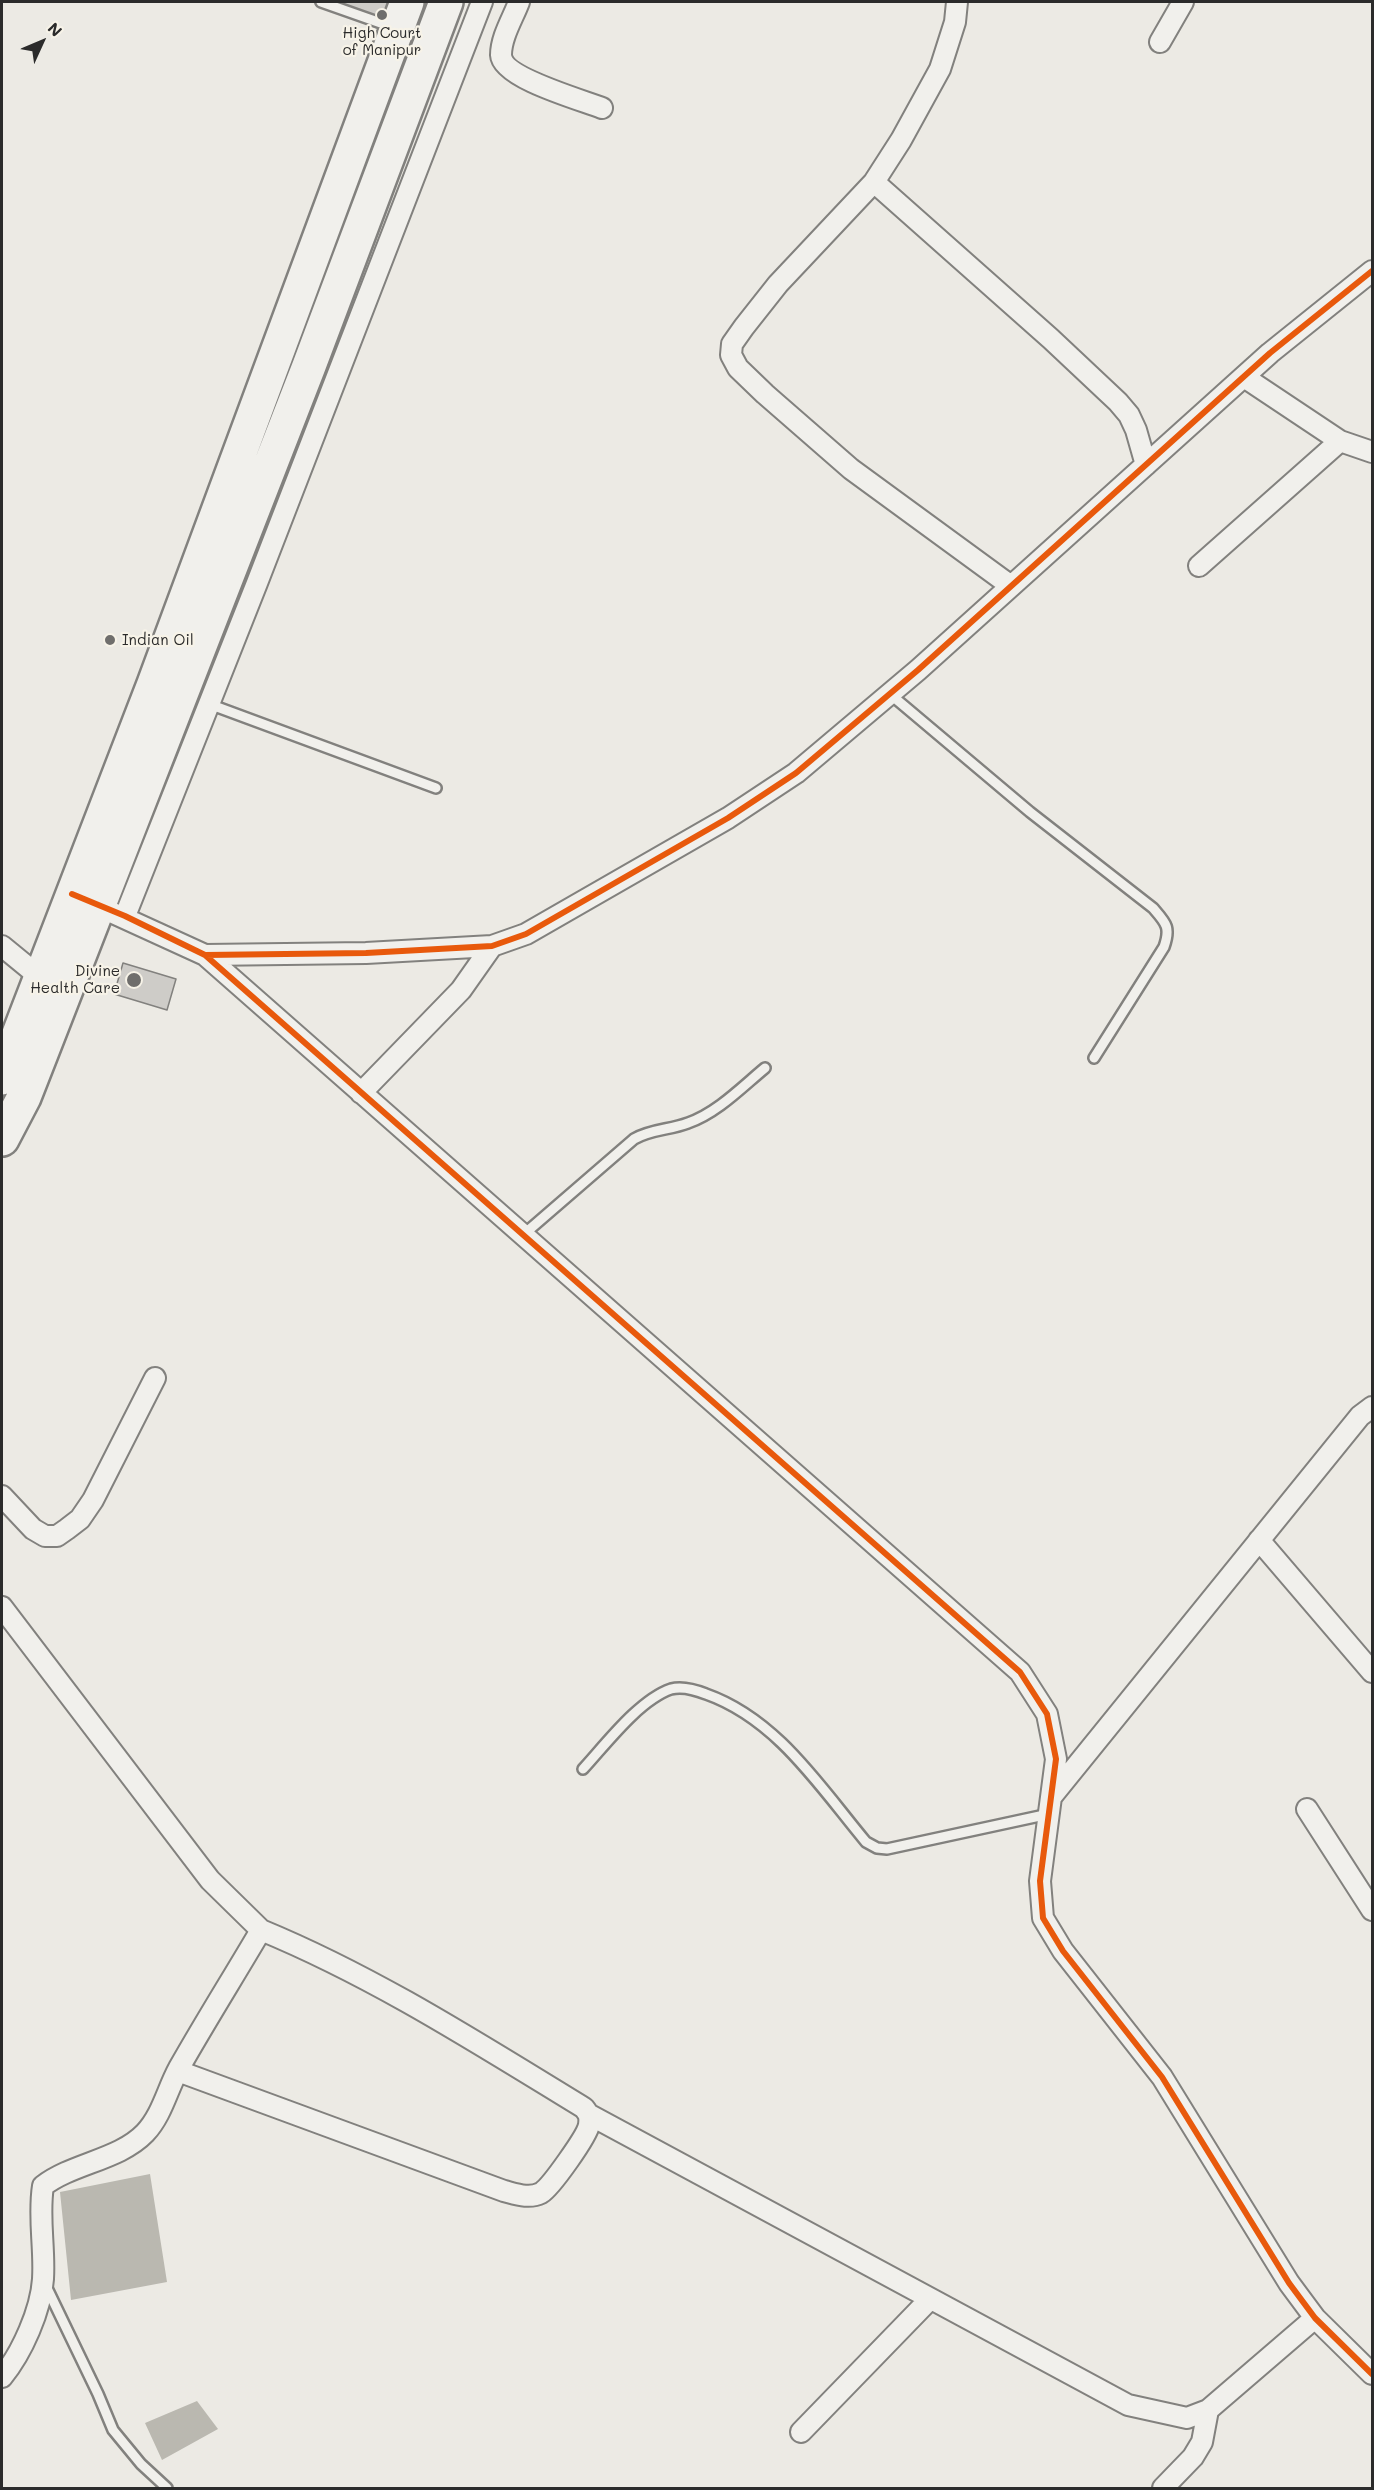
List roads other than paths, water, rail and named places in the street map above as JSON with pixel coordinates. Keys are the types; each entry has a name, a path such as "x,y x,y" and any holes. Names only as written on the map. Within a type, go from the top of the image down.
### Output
{"highway":[{"path":"2,1139 35,1070 309,366 446,2"},
{"path":"2,1078 42,978 98,905 158,672 402,15"}],"street":[{"path":"482,2 209,704 98,905 205,955 1020,1672 1047,1714 1056,1759 1040,1881 1043,1917 1063,1952 1162,2077 1289,2283 1315,2318 1372,2374"},
{"path":"519,2 504,39 501,56 504,66 537,84 602,108"},
{"path":"957,2 955,22 940,69 901,140 874,182 778,284 732,344 731,355 738,368 765,394 851,469 1011,586"},
{"path":"1160,42 1183,2"},
{"path":"874,182 1052,339 1118,402 1129,415 1136,430 1146,465"},
{"path":"205,955 366,953 492,946 526,934 728,818 796,773 890,694 1270,353 1372,271"},
{"path":"1244,377 1340,441 1372,452"},
{"path":"1198,566 1340,441"},
{"path":"2,946 42,978"},
{"path":"361,1093 454,997 492,946"},
{"path":"2,1496 33,1529 45,1536 57,1536 80,1520 93,1500 155,1378"},
{"path":"1050,1805 1259,1540 1360,1416 1372,1407"},
{"path":"1259,1540 1372,1671"},
{"path":"2,1607 210,1880 261,1930 303,1947 380,1986 584,2108 590,2115 1128,2405 1187,2418 1208,2410 1315,2318"},
{"path":"1307,1809 1372,1911"},
{"path":"2,2377 35,2319 43,2280 40,2207 43,2186 59,2174 126,2146 144,2135 155,2120 178,2070 261,1930"},
{"path":"178,2070 493,2187 526,2196 540,2194 552,2183 589,2127 590,2115"},
{"path":"801,2432 930,2299"},
{"path":"1163,2488 1193,2457 1202,2442 1208,2410"}],"lane":[{"path":"321,2 402,15"},
{"path":"890,694 1021,804 1153,908 1165,922 1169,933 1164,947 1094,1058"},
{"path":"209,704 436,788"},
{"path":"523,1235 634,1139 644,1133 688,1124 702,1117 765,1068"},
{"path":"583,1769 628,1721 656,1696 674,1688 694,1689 720,1699 765,1728 795,1755 866,1842 876,1848 887,1849 1050,1805"},
{"path":"43,2280 113,2430 122,2444 167,2488"}],"place":[{"name":"High Court of Manipur","path":"382,15"},
{"name":"Indian Oil","path":"110,640"},
{"name":"Divine Health Care","path":"134,980"}]}
